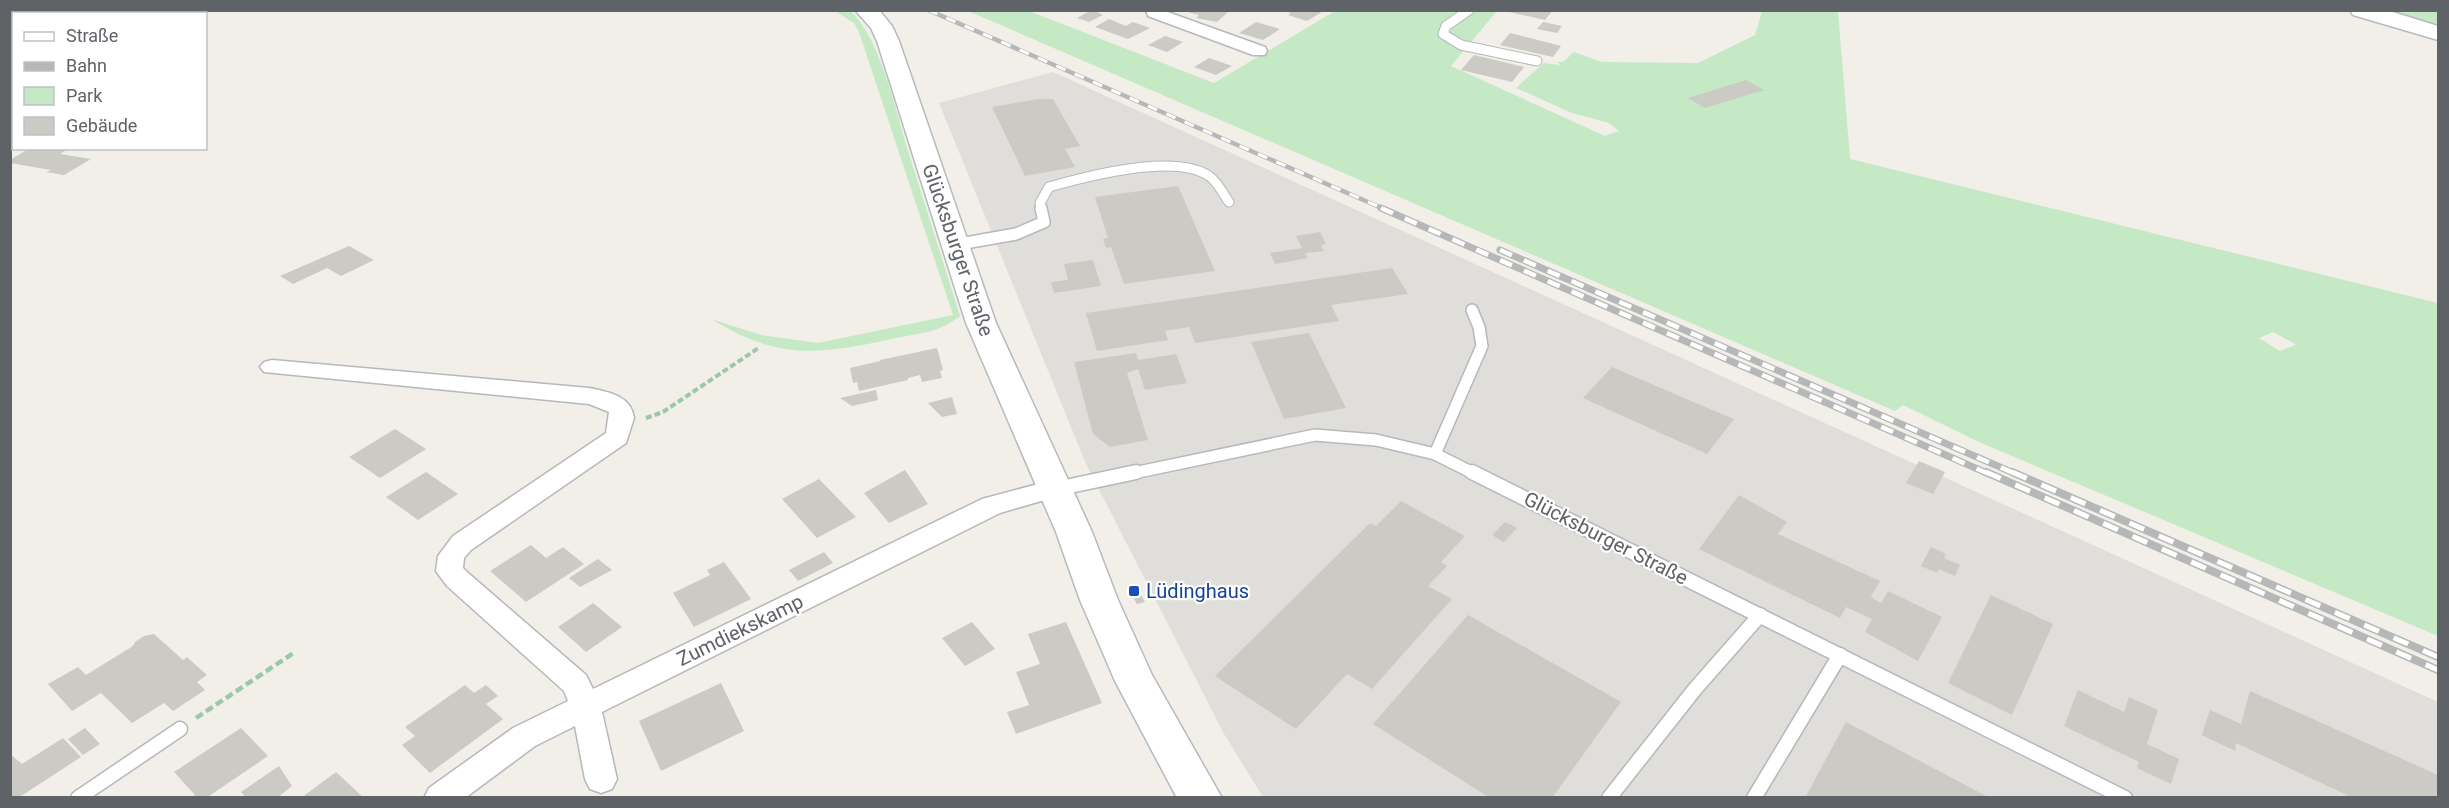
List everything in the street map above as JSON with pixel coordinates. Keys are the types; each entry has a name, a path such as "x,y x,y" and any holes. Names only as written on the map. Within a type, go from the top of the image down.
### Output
{"main road":[{"name":"Glücksburger Straße","path":"866,10 881,26 888,40 981,323 1074,532 1099,600 1135,681 1200,798"},
{"path":"2361,10 2439,33"}],"street":[{"path":"1154,10 1154,13 1259,51"},
{"path":"272,367 598,398 607,399 618,405 623,415 617,437 462,543 452,554 449,562 450,572 576,684 586,706 601,779"},
{"name":"Zumdiekskamp","path":"440,798 524,737 991,506 1053,489"}],"lane":[{"path":"1469,10 1446,26 1443,34 1461,45 1537,61"},
{"path":"954,245 1016,234 1044,222 1040,203 1049,187 1087,176 1154,166 1185,168 1210,176 1229,202"},
{"path":"1435,454 1482,346 1479,327 1472,310"},
{"name":"Glücksburger Straße","path":"1053,489 1315,435 1376,440 1435,454 2125,798"},
{"path":"1609,798 1695,689 1760,615"},
{"path":"1754,798 1840,655"},
{"path":"78,798 180,729"}],"path":[{"path":"622,421 654,416 663,412 760,347"},
{"path":"180,729 295,652"}],"shaded area":[{"path":"1053,72 2438,702 2438,797 1263,797 1224,734 1086,464 939,103"}],"green space":[{"path":"835,11 850,11 861,23 879,57 960,316 930,331 859,346 803,351 785,349 748,338 711,319 761,335 818,343 953,315 859,32 854,23"},
{"path":"968,11 1029,11 1214,83 1335,11 1497,11 1451,66 1605,136 1619,131 1609,123 1572,113 1516,88 1544,63 1559,65 1556,62 1563,62 1574,52 1602,62 1698,63 1755,35 1762,11 1838,11 1850,159 2438,303 2438,636 1979,442 1903,405 1895,411","holes":["2273,332 2295,344 2280,351 2259,338"]},
{"path":"2389,11 2438,11 2438,24"}],"building":[{"path":"1083,10 1093,10 1103,15 1089,22 1077,18 1088,12"},
{"path":"1180,10 1228,12 1217,22 1196,18 1199,15"},
{"path":"1325,10 1307,21 1288,15 1291,13 1284,11"},
{"path":"1511,10 1553,10 1545,20 1509,12"},
{"path":"1109,19 1126,26 1133,22 1150,28 1128,39 1095,27"},
{"path":"1256,22 1280,29 1263,40 1239,33"},
{"path":"1543,22 1562,26 1557,33 1537,29"},
{"path":"1510,33 1561,46 1553,57 1500,45"},
{"path":"1165,36 1183,42 1167,52 1148,45"},
{"path":"1474,55 1524,67 1512,82 1461,70"},
{"path":"1209,58 1232,66 1216,75 1194,67"},
{"path":"1746,80 1764,90 1705,108 1688,98"},
{"path":"1038,99 1053,99 1080,146 1065,149 1075,167 1025,176 992,107"},
{"path":"27,150 67,150 60,154 91,159 64,175 46,172 51,170 10,163 10,160"},
{"path":"1178,186 1215,271 1124,284 1111,247 1106,248 1103,239 1108,238 1095,197"},
{"path":"1320,232 1326,244 1321,245 1324,251 1305,253 1308,258 1275,264 1270,253 1302,248 1296,236"},
{"path":"349,246 374,260 341,276 327,268 293,284 280,276"},
{"path":"1093,260 1101,286 1054,293 1051,282 1068,280 1064,264"},
{"path":"1392,268 1408,294 1331,305 1339,321 1195,343 1189,327 1165,331 1168,340 1097,351 1086,313"},
{"path":"1309,333 1346,408 1284,419 1251,342"},
{"path":"937,348 943,370 940,371 942,378 922,382 920,375 859,391 857,382 853,383 850,368"},
{"path":"1136,353 1138,360 1176,354 1187,383 1145,390 1138,369 1127,373 1148,440 1110,447 1093,434 1074,362"},
{"path":"1612,367 1734,419 1707,454 1583,398"},
{"path":"876,390 878,400 852,406 840,398"},
{"path":"952,397 957,414 942,417 928,403"},
{"path":"395,429 426,449 380,478 349,457"},
{"path":"1919,461 1945,472 1933,494 1906,483"},
{"path":"905,470 928,504 889,523 864,493"},
{"path":"426,472 458,494 418,520 386,497"},
{"path":"819,479 856,517 817,538 782,499"},
{"path":"1739,495 1787,522 1778,534 1880,581 1871,596 1874,599 1881,603 1888,591 1942,617 1918,661 1865,632 1872,619 1846,607 1840,618 1699,549"},
{"path":"1401,501 1465,536 1441,562 1447,566 1428,586 1452,599 1372,689 1347,674 1296,729 1215,676 1370,523 1376,526"},
{"path":"1505,522 1517,528 1504,542 1492,535"},
{"path":"531,545 546,558 563,547 584,564 526,602 490,571"},
{"path":"1931,547 1946,554 1944,558 1960,565 1955,576 1939,569 1937,573 1921,566"},
{"path":"824,552 833,563 798,581 789,570"},
{"path":"598,559 612,570 580,587 569,578"},
{"path":"724,562 751,599 694,627 673,593 710,575 707,570"},
{"path":"1140,593 1145,602 1137,604 1132,595"},
{"path":"1991,595 2053,624 2012,715 1948,683"},
{"path":"593,603 622,627 586,652 558,627"},
{"path":"1468,615 1621,702 1552,798 1490,798 1373,724"},
{"path":"972,622 995,649 965,666 942,638"},
{"path":"1066,622 1102,703 1016,734 1007,712 1029,705 1016,672 1040,664 1028,634"},
{"path":"154,634 183,660 187,657 207,675 197,682 205,690 173,711 164,703 132,723 101,693 72,711 48,684 78,667 86,675 133,646 144,636"},
{"path":"721,683 744,731 661,771 639,721"},
{"path":"465,685 474,693 486,685 498,696 486,704 503,719 430,773 402,745 415,736 405,727"},
{"path":"2078,690 2124,712 2129,697 2158,710 2147,744 2179,759 2171,784 2137,768 2139,762 2064,726"},
{"path":"2250,691 2438,775 2438,798 2353,798 2236,743 2235,751 2202,735 2210,710 2241,724"},
{"path":"1846,722 1990,798 1805,798"},
{"path":"85,728 100,744 83,755 68,739"},
{"path":"241,728 268,756 206,798 191,798 195,795 174,772"},
{"path":"63,738 81,757 18,798 10,798 10,754 22,764"},
{"path":"279,766 292,786 277,798 246,798 241,792"},
{"path":"336,772 364,798 301,798"}],"railway":[{"path":"928,10 1384,209"},
{"path":"1381,208 1989,474"},
{"path":"1500,250 2016,474"},
{"path":"1986,472 2438,670"},
{"path":"2012,472 2438,657"}],"place":[{"name":"Lüdinghaus","path":"1134,591"}]}
